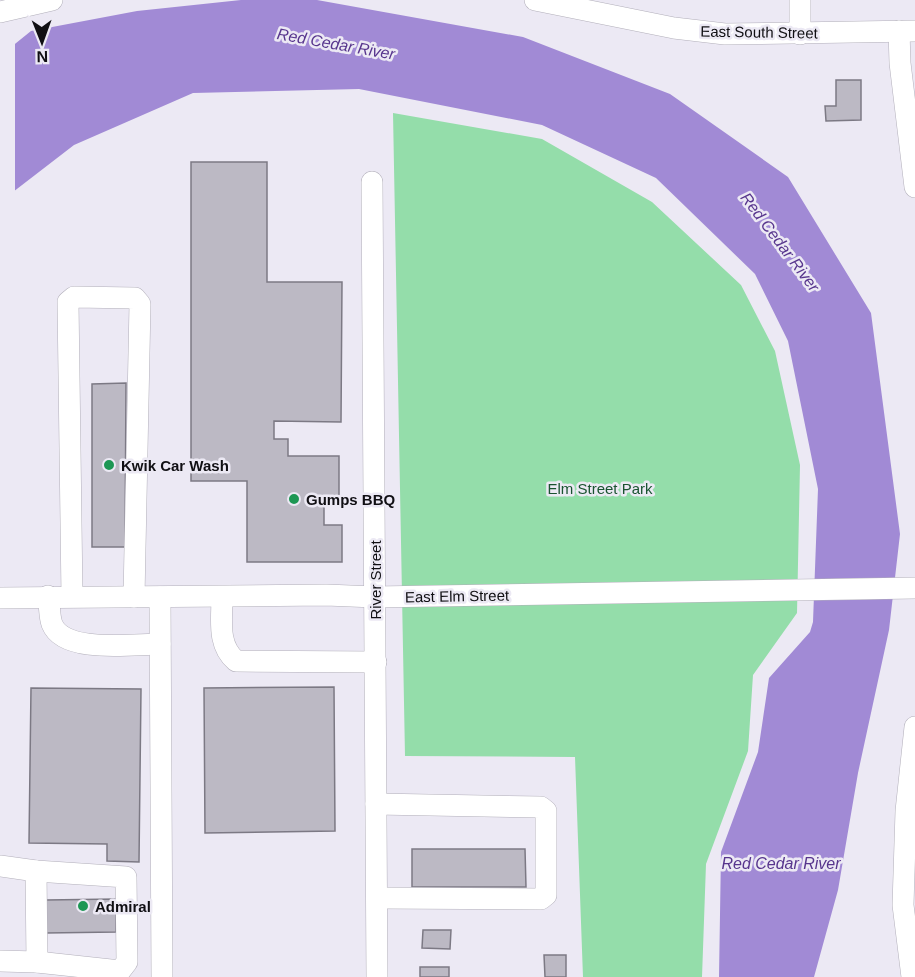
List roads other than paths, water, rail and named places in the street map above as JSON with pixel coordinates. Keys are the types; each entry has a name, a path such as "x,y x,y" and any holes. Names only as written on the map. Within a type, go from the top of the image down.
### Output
{"street":[{"path":"0,12 52,0"},
{"name":"East South Street","path":"534,0 589,5 674,28 725,34 907,31"},
{"path":"800,0 800,34"},
{"path":"907,31 900,63 915,187"},
{"name":"River Street","path":"372,182 377,977"},
{"path":"72,596 68,302 74,297 105,297 135,298 140,304 134,597"},
{"name":"East Elm Street","path":"0,598 48,596 375,597 915,588"},
{"path":"48,596 52,624 62,638 76,644 160,644"},
{"path":"160,597 162,977"},
{"path":"222,597 222,644 236,661 376,662"},
{"path":"912,977 903,905 906,811 915,727"},
{"path":"376,804 541,807 546,811 546,895 541,899 377,898"},
{"path":"0,866 36,871 121,876 128,881 128,962 120,970 68,972 37,962 0,961"},
{"path":"36,871 37,962"}],"water":[{"name":"Red Cedar River","path":"241,0 317,0 523,37 670,94 788,177 871,313 900,534 889,630 858,773 838,890 814,977 719,977 721,852 758,752 769,678 810,632 813,622 818,489 788,341 755,274 656,178 542,125 359,89 193,93 74,145 0,202 0,56 31,31 137,11"}],"place":[{"name":"Kwik Car Wash","path":"109,465"},
{"name":"Gumps BBQ","path":"294,499"},
{"name":"Admiral","path":"83,906"}],"park label":[{"name":"Elm Street Park","path":"600,488"}]}
